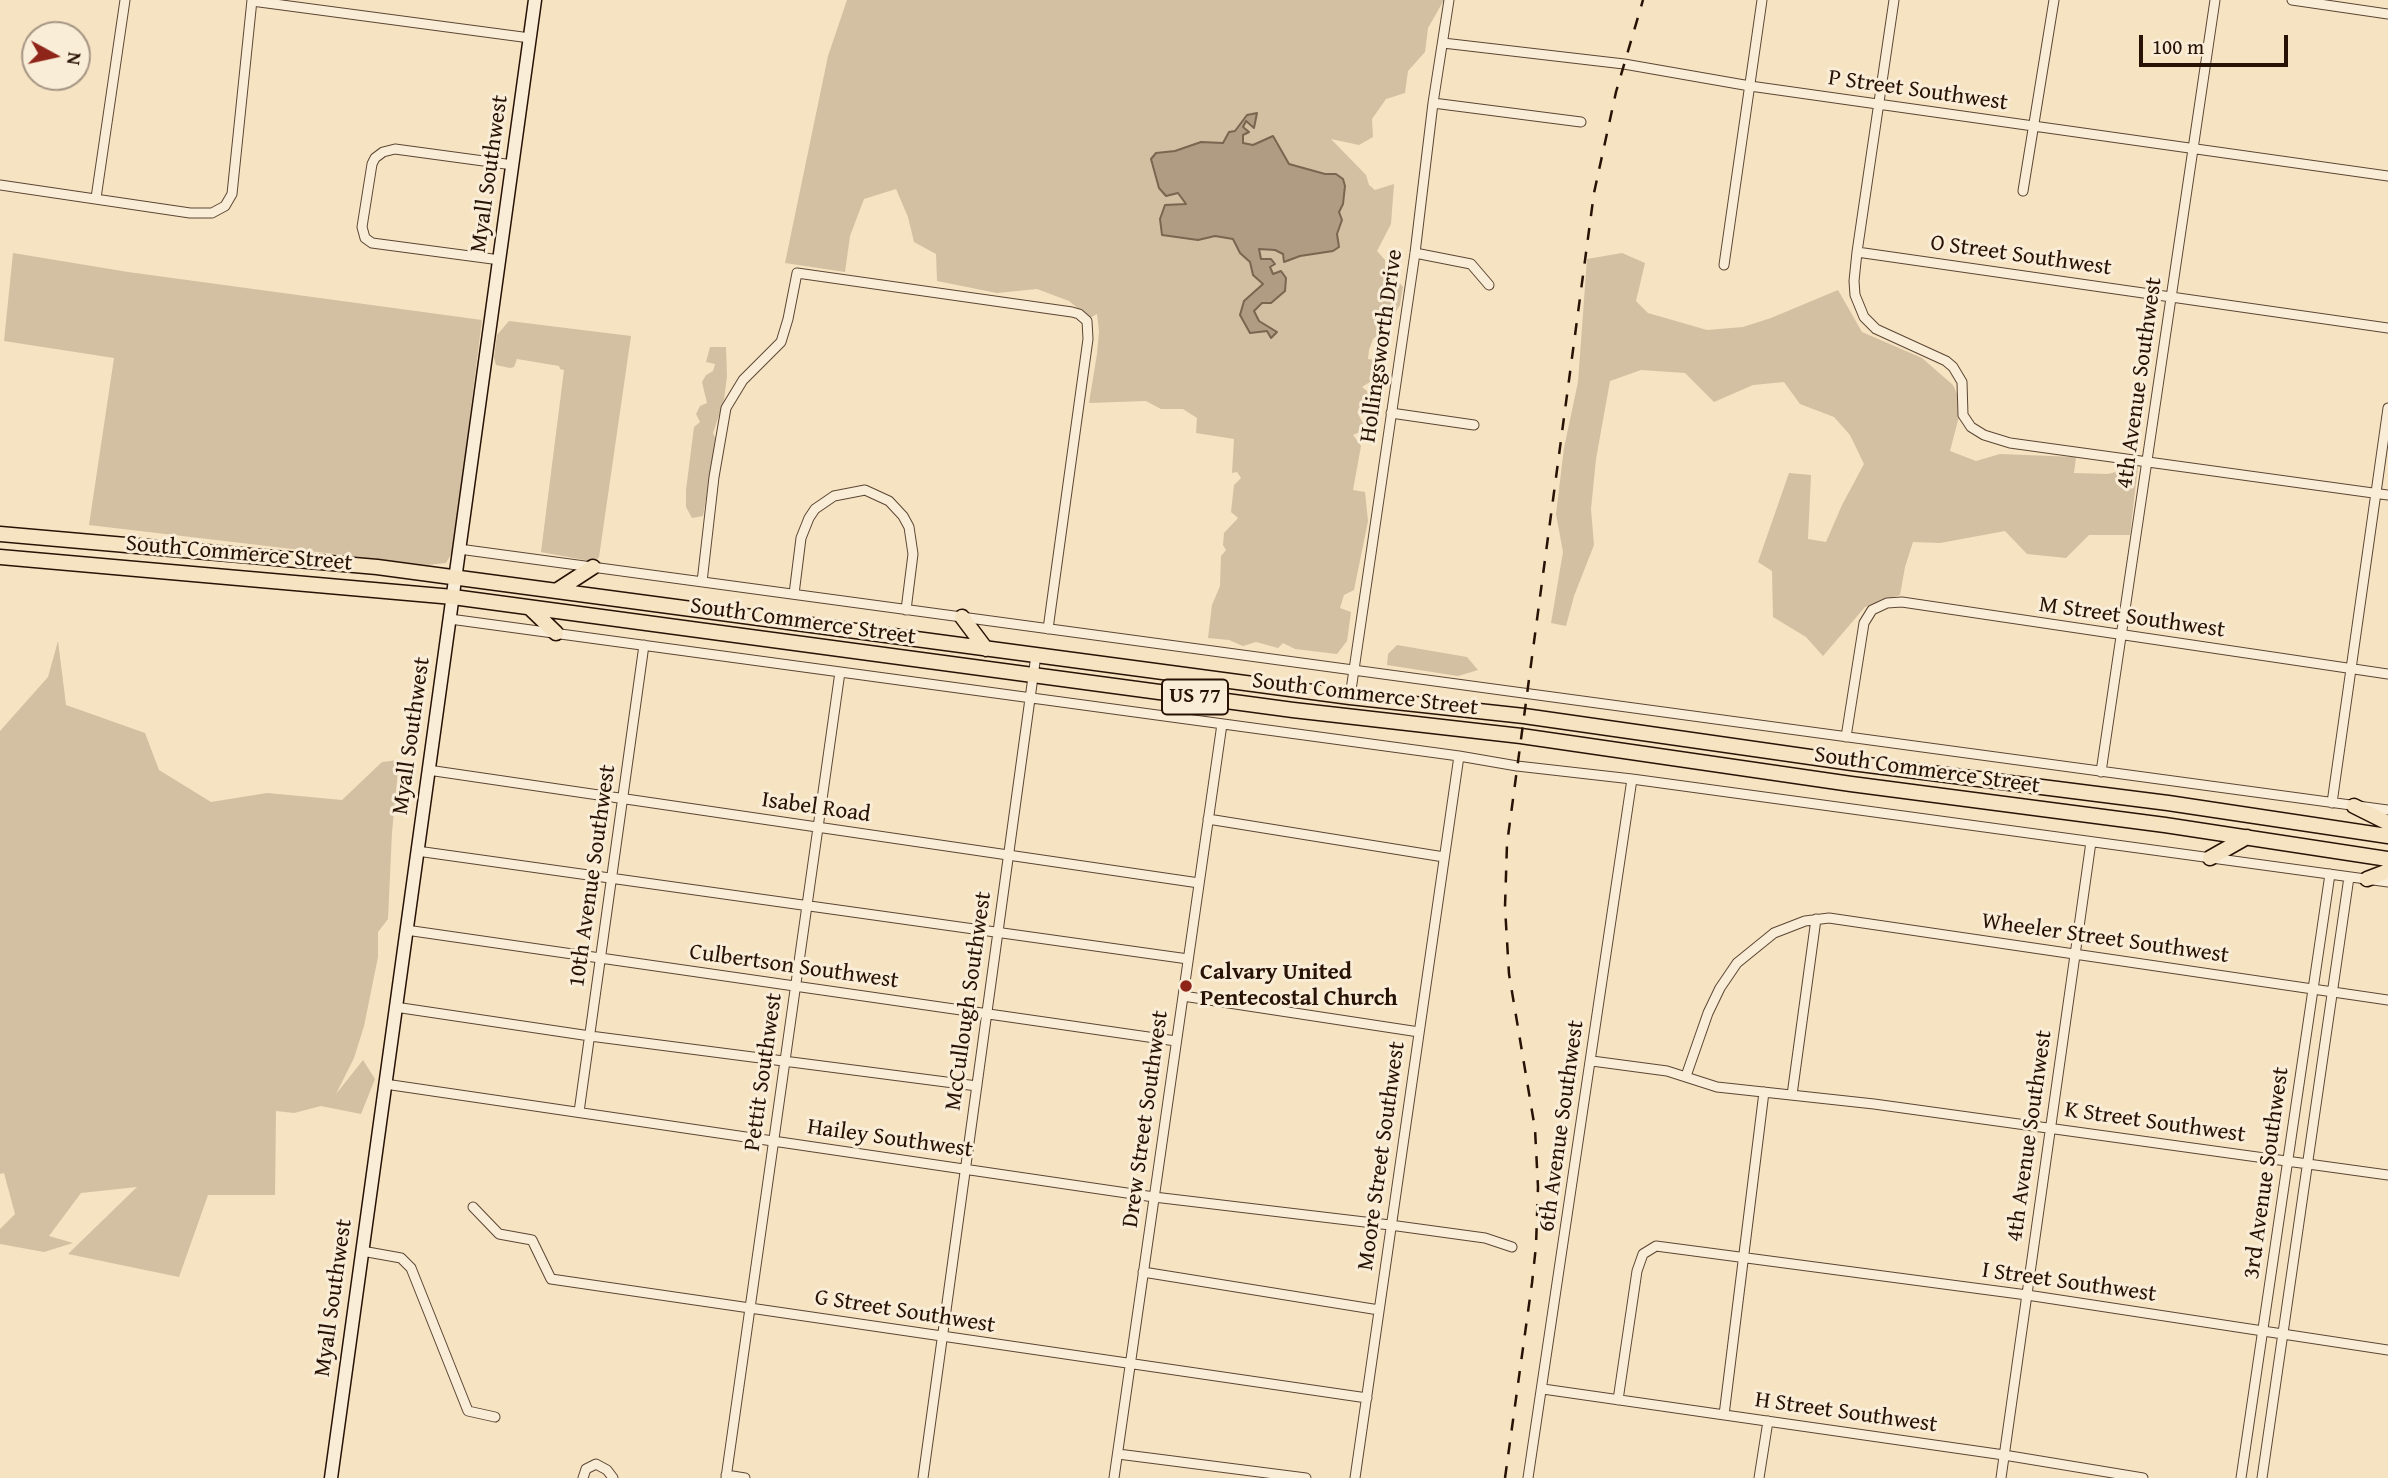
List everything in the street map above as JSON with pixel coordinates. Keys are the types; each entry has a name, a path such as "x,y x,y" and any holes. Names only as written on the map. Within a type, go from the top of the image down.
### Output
{"main road":[{"name":"South Commerce Street","path":"0,534 377,567 986,649 1524,716 1852,763 2122,796 2388,836"},
{"name":"South Commerce Street","path":"0,557 453,597 1293,710 1521,736 2388,859"},
{"path":"556,591 593,567"},
{"path":"530,608 556,633"},
{"path":"962,617 986,649"},
{"path":"1293,710 1310,704 1345,702 1350,696"},
{"path":"2354,806 2388,823"},
{"path":"2210,858 2247,837"},
{"path":"2367,879 2388,871"}],"street":[{"path":"96,198 125,0"},
{"name":"Myall Southwest","path":"331,1478 535,0"},
{"name":"Hollingsworth Drive","path":"1350,696 1449,0"},
{"path":"1724,265 1762,0"},
{"path":"1894,0 1857,252 1855,295 1861,311 1876,329 1954,367 1962,382 1963,415 1976,432 2010,443 2388,495"},
{"path":"2023,191 2054,0"},
{"name":"4th Avenue Southwest","path":"2101,772 2215,0"},
{"path":"2292,0 2388,14"},
{"path":"0,185 190,213 212,213 229,202 234,180 252,1 530,38"},
{"name":"P Street Southwest","path":"1443,43 1623,64 1749,86 2388,176"},
{"path":"1433,103 1581,122"},
{"path":"500,260 372,243 365,238 362,227 372,164 383,152 395,149 513,165"},
{"name":"O Street Southwest","path":"1857,252 2388,328"},
{"path":"1415,253 1471,264 1489,285"},
{"path":"702,582 719,437 730,399 743,380 781,342 797,273 1072,312 1083,316 1088,326 1088,339 1048,629"},
{"path":"2332,803 2388,408"},
{"path":"1391,413 1474,425"},
{"path":"794,594 801,538 809,518 824,502 834,496 865,490 889,501 909,527 913,554 906,610"},
{"path":"459,549 2388,810"},
{"name":"M Street Southwest","path":"1846,737 1862,631 1871,610 1887,603 1902,602 2388,674"},
{"path":"450,619 1517,766 1632,779 2388,882"},
{"name":"10th Avenue Southwest","path":"579,1112 644,645"},
{"name":"McCullough Southwest","path":"923,1478 1036,655"},
{"name":"Pettit Southwest","path":"726,1477 839,672"},
{"name":"Drew Street Southwest","path":"1114,1478 1222,724"},
{"name":"Moore Street Southwest","path":"1355,1478 1459,756"},
{"name":"Isabel Road","path":"428,770 1199,883"},
{"name":"6th Avenue Southwest","path":"1528,1478 1632,779"},
{"path":"1208,820 1444,857"},
{"name":"4th Avenue Southwest","path":"2001,1478 2091,842"},
{"path":"417,851 1188,959"},
{"name":"3rd Avenue Southwest","path":"2241,1478 2330,874"},
{"name":"3rd Avenue Southwest","path":"2262,1478 2349,877"},
{"name":"Wheeler Street Southwest","path":"1816,919 1829,918 2388,1000"},
{"path":"1686,1076 1708,1013 1720,988 1737,963 1774,933 1805,920 1816,919 1792,1095"},
{"name":"Culbertson Southwest","path":"406,930 1177,1041"},
{"path":"1183,996 1419,1032"},
{"path":"396,1007 590,1036 977,1086"},
{"path":"1592,1061 1641,1066 1686,1076 1717,1087 1764,1091 1724,1415"},
{"name":"Hailey Southwest","path":"385,1084 1154,1198 1485,1238 1512,1247"},
{"name":"K Street Southwest","path":"1764,1091 2388,1175"},
{"name":"G Street Southwest","path":"473,1207 499,1234 532,1240 551,1279 1367,1398"},
{"name":"I Street Southwest","path":"1618,1400 1637,1271 1643,1254 1656,1246 2027,1295 2388,1350"},
{"path":"362,1251 401,1258 411,1268 468,1411 495,1417"},
{"path":"1143,1272 1379,1310"},
{"name":"H Street Southwest","path":"1543,1389 2004,1455 2143,1478"},
{"path":"1759,1478 1768,1421"},
{"path":"1118,1454 1306,1478"},
{"path":"583,1478 586,1469 596,1464 607,1470 613,1478"},
{"path":"726,1477 745,1478"}],"shaded area":[{"path":"847,0 1444,0 1428,28 1425,52 1408,71 1405,93 1386,99 1372,119 1373,137 1359,145 1331,139 1366,175 1369,185 1375,190 1394,184 1391,224 1377,251 1385,260 1385,276 1395,278 1403,287 1400,305 1385,329 1373,339 1369,350 1368,359 1378,360 1373,380 1362,387 1376,398 1357,412 1366,429 1353,435 1361,446 1353,490 1365,492 1368,521 1354,590 1344,595 1340,608 1351,612 1347,641 1337,654 1295,649 1283,643 1278,648 1256,642 1243,646 1229,640 1208,638 1212,605 1220,586 1221,556 1226,550 1223,545 1224,533 1238,518 1231,512 1234,485 1241,478 1237,472 1232,473 1234,439 1196,433 1197,418 1183,409 1161,409 1146,401 1089,403 1097,354 1097,314 1090,318 1069,301 1037,289 997,293 937,281 936,254 914,242 908,217 896,189 864,199 850,236 845,272 785,263 828,56"},
{"path":"1257,113 1254,128 1246,121 1243,127 1249,132 1243,135 1243,143 1253,145 1273,136 1289,164 1325,174 1336,174 1343,179 1345,186 1339,212 1342,220 1337,234 1339,247 1333,251 1300,256 1284,262 1283,254 1275,250 1259,249 1261,259 1271,259 1275,264 1270,267 1273,274 1281,271 1286,278 1285,291 1271,303 1262,303 1254,311 1259,321 1277,332 1271,338 1267,331 1250,333 1240,315 1244,301 1263,284 1253,275 1250,262 1240,253 1233,239 1215,236 1198,240 1162,235 1160,219 1165,205 1186,204 1178,193 1166,196 1159,188 1151,159 1156,153 1175,151 1201,142 1223,143 1229,132 1235,131 1247,115"},
{"path":"13,253 128,272 482,320 453,551 446,563 428,565 89,525 114,358 4,341"},
{"path":"1622,253 1645,263 1636,301 1648,313 1707,330 1743,327 1838,290 1862,332 1922,358 1953,385 1962,405 1950,451 1976,461 2000,454 2076,457 2074,473 2108,474 2138,466 2130,535 2089,535 2066,558 2027,554 2005,531 1940,543 1913,542 1900,595 1865,607 1823,656 1806,637 1773,617 1772,571 1758,562 1789,473 1811,475 1808,539 1826,542 1864,464 1850,435 1834,417 1800,404 1784,382 1753,385 1714,402 1685,373 1641,370 1610,381 1596,459 1591,509 1594,545 1574,596 1566,626 1551,623 1563,552 1556,514 1564,448 1578,382 1587,259"},
{"path":"509,321 631,336 599,557 595,562 541,552 564,370 559,366 517,359 514,367 496,365 494,358 497,335"},
{"path":"710,347 726,347 727,376 724,400 713,433 716,440 703,516 692,518 686,507 686,490 694,427 700,422 696,414 700,406 707,403 702,382 706,375 713,371 715,364 706,362"},
{"path":"58,641 66,705 145,733 159,770 211,802 267,793 342,800 382,762 399,760 388,919 378,932 378,957 364,1026 354,1058 336,1094 363,1060 375,1079 361,1114 321,1106 294,1113 276,1111 275,1195 208,1195 179,1277 68,1254 137,1187 81,1193 49,1236 73,1243 44,1252 0,1244 0,1229 15,1214 4,1173 0,1174 0,731 48,677"},
{"path":"1397,645 1467,657 1478,670 1458,676 1387,665 1388,654"}],"railway":[{"path":"1505,1478 1532,1283 1538,1187 1535,1129 1509,974 1505,907 1507,844 1594,193 1616,92 1643,0"}],"place":[{"name":"Calvary United Pentecostal Church","path":"1186,986"}]}
